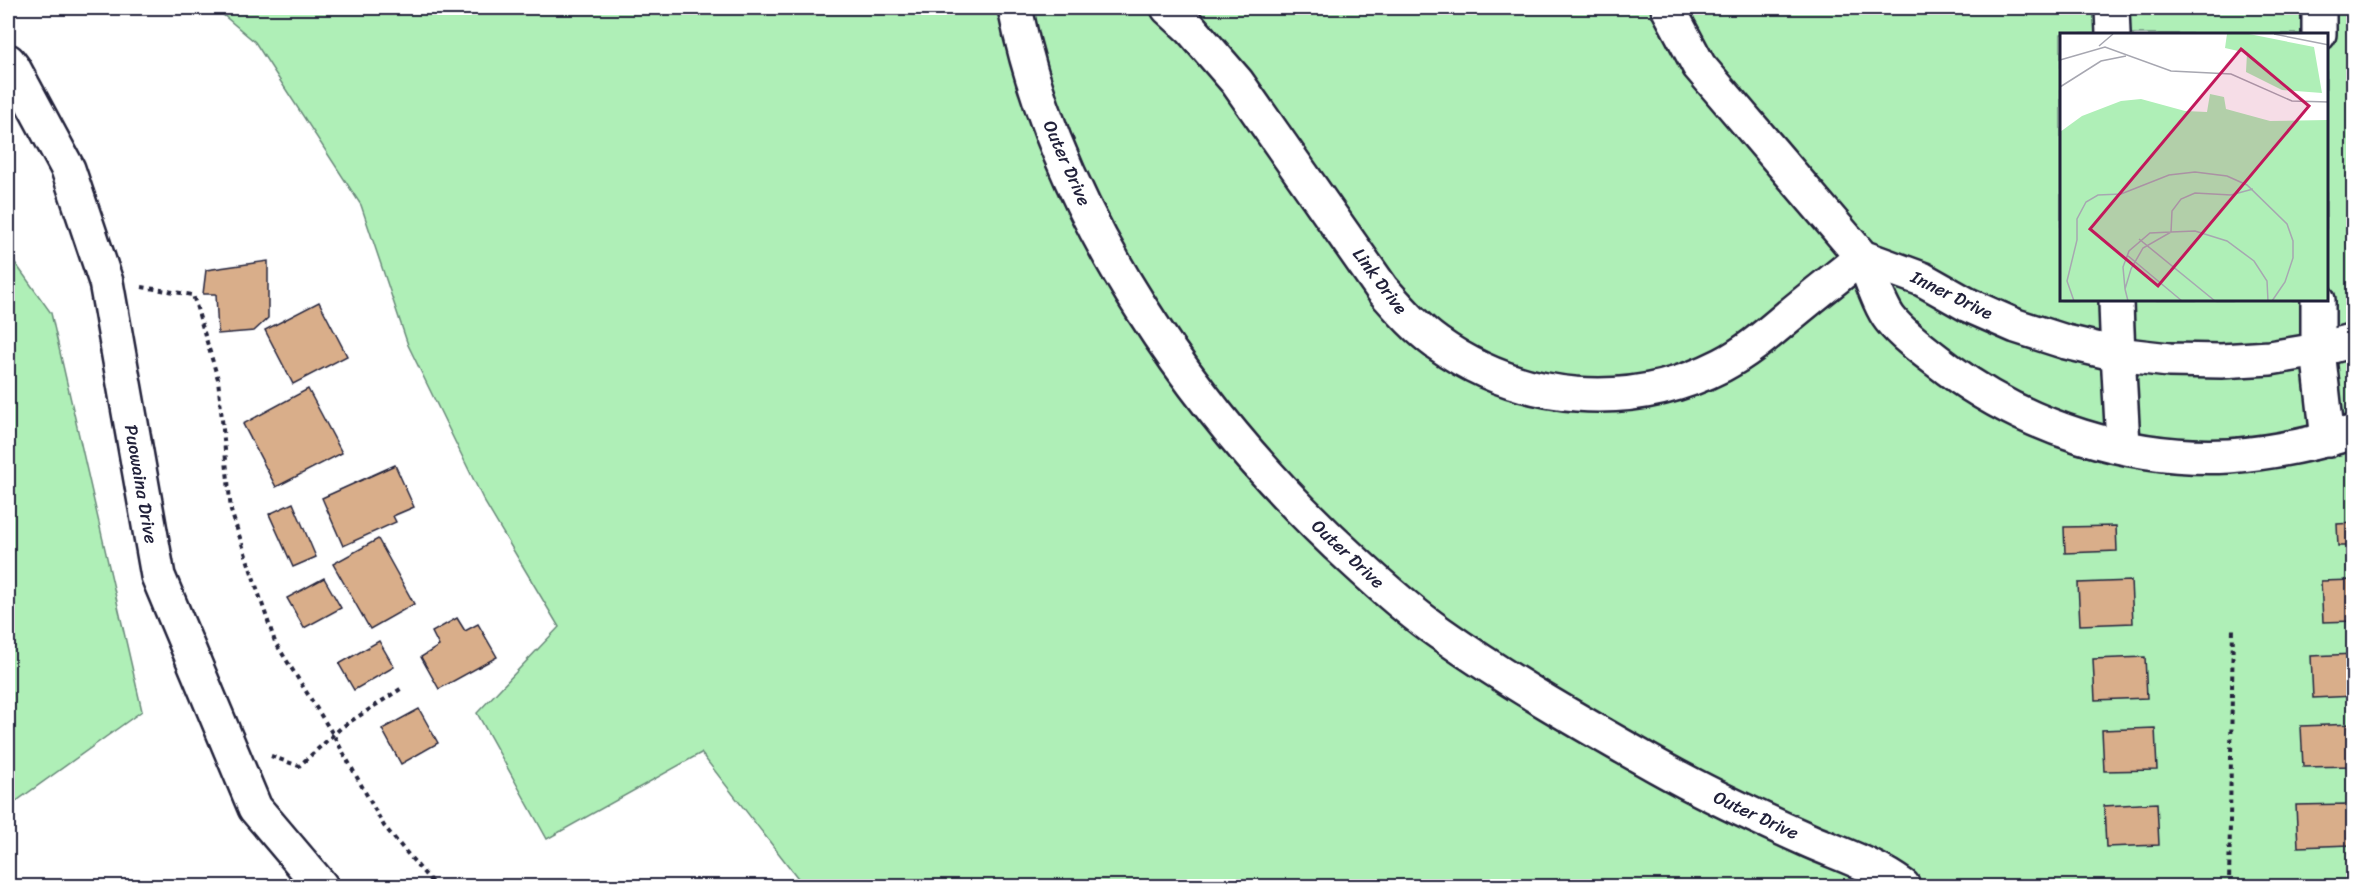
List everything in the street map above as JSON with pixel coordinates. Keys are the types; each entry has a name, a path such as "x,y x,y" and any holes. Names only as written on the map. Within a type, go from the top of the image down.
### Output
{"street":[{"name":"Outer Drive","path":"1015,8 1032,77 1050,129 1071,178 1108,250 1149,319 1195,384 1244,447 1289,498 1336,545 1438,632 1524,689 1673,775 1757,817 1875,868 1903,886"},
{"name":"Link Drive","path":"1168,8 1191,29 1237,82 1382,289 1407,318 1436,343 1468,363 1503,380 1539,390 1577,396 1615,396 1652,391 1689,380 1722,365 1755,345 1862,257"},
{"name":"Inner Drive","path":"1668,8 1699,66 1862,257 1922,279 1968,305 2016,326 2066,342 2117,354 2169,360 2221,361 2270,358 2318,350 2354,340"},
{"path":"2112,8 2113,33"},
{"path":"2319,8 2319,33"},
{"name":"Puowaina Drive","path":"8,61 68,169 106,282 158,576 255,808 321,886"},
{"path":"1862,257 1890,318 1924,351 1962,379 2002,404 2089,439 2123,447 2181,455 2228,456 2273,451 2341,436 2318,350 2318,302"},
{"path":"2116,302 2123,447"}],"path":[{"path":"106,282 193,296 218,379 231,511 275,642 334,736 384,826 435,886"},
{"path":"2229,886 2233,626"},
{"path":"225,740 299,766 342,727 402,688"}],"green space":[{"path":"215,8 2353,8 2353,886 804,886 701,753 547,839 477,713 559,627 484,501 408,345 361,205 255,42"},
{"path":"8,253 51,313 142,711 8,807"}],"building":[{"path":"268,261 268,318 254,331 218,334 216,294 203,294 206,270"},
{"path":"319,302 347,356 293,384 265,330"},
{"path":"308,389 342,453 276,487 243,424"},
{"path":"395,465 414,507 393,516 396,522 343,546 322,498"},
{"path":"293,503 316,557 293,567 269,514"},
{"path":"2354,523 2354,546 2338,546 2337,524"},
{"path":"2116,526 2117,551 2065,553 2064,527"},
{"path":"378,539 414,604 370,629 333,564"},
{"path":"324,578 341,608 304,628 287,598"},
{"path":"2354,580 2354,621 2323,622 2321,581"},
{"path":"2131,581 2133,623 2080,625 2078,583"},
{"path":"457,618 465,631 478,624 497,657 439,689 421,657 439,646 432,632"},
{"path":"379,641 394,667 354,690 339,664"},
{"path":"2354,654 2354,696 2313,698 2311,656"},
{"path":"2145,657 2147,698 2095,700 2093,659"},
{"path":"419,709 438,743 401,764 382,729"},
{"path":"2354,724 2354,766 2303,767 2301,726"},
{"path":"2155,728 2157,770 2104,771 2102,730"},
{"path":"2157,803 2159,845 2106,847 2104,806"},
{"path":"2348,804 2350,845 2298,847 2296,805"}]}
